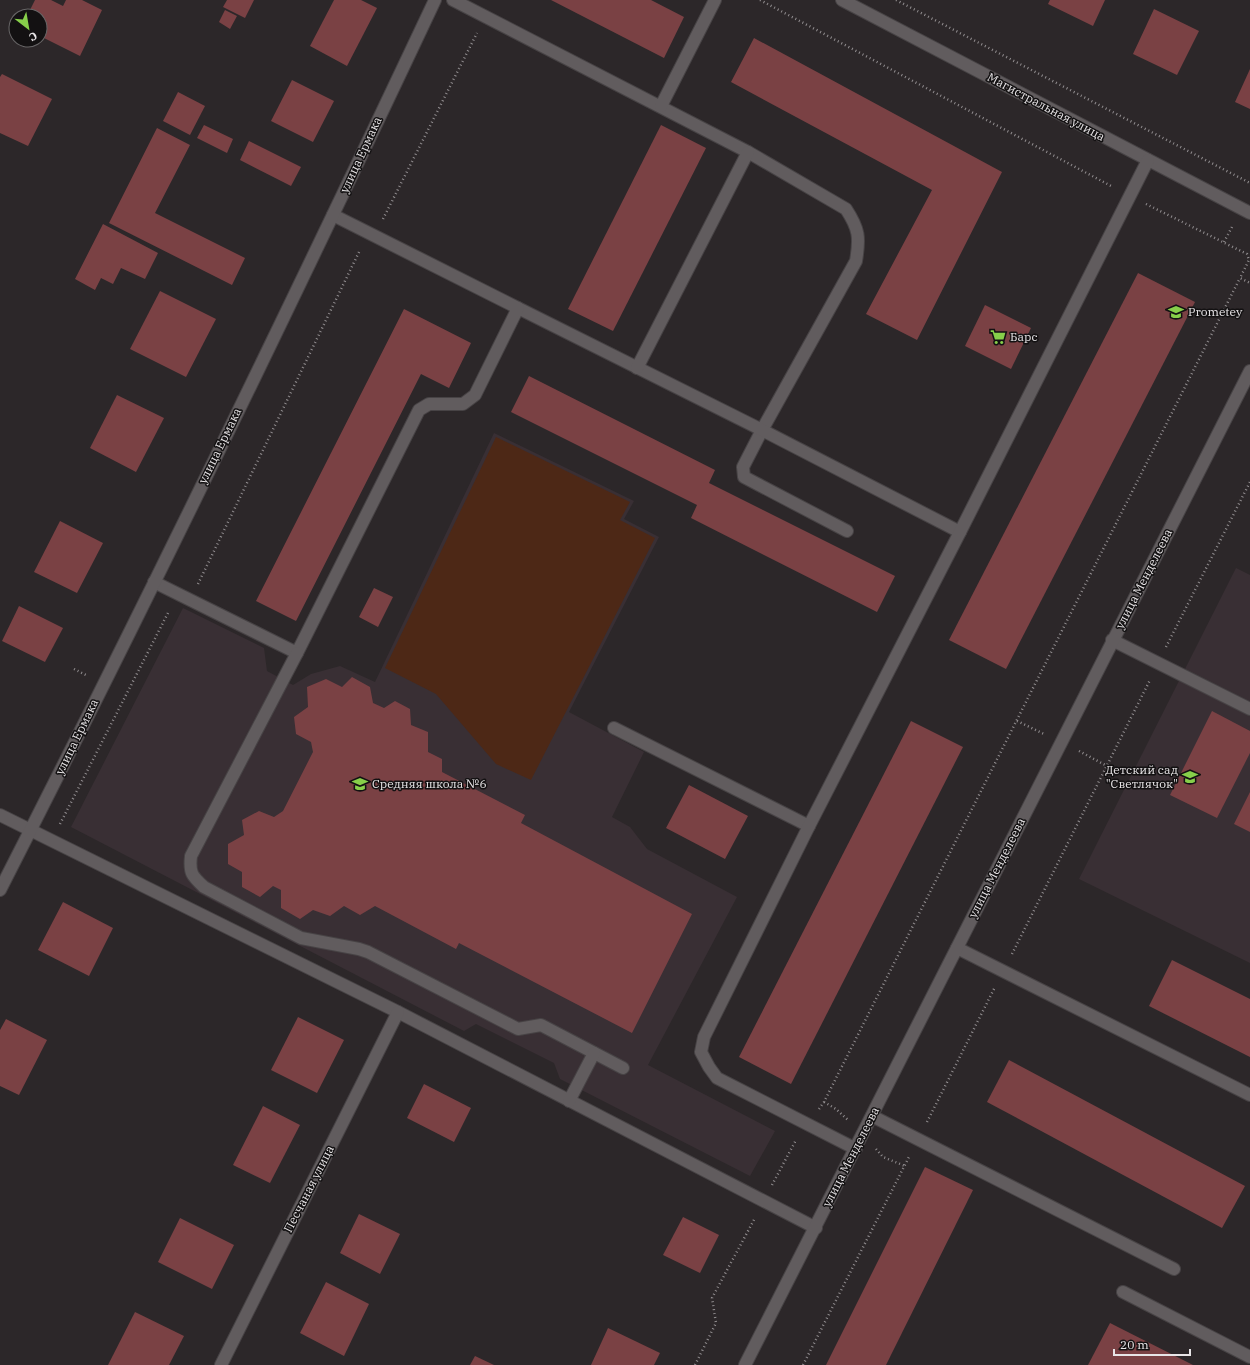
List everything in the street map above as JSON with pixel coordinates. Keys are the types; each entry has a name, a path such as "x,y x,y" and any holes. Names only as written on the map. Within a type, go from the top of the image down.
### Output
{"street":[{"path":"453,0 748,152 846,208 858,233 856,261 743,467 744,477 847,531"},
{"path":"661,106 715,0"},
{"name":"Магистральная улица","path":"842,0 1250,213"},
{"name":"улица Ермака","path":"0,890 154,582 333,215 431,1"},
{"path":"637,368 748,152"},
{"path":"856,1149 716,1078 701,1052 704,1037 809,826 960,532 1148,160"},
{"path":"333,215 762,430 960,532"},
{"path":"518,308 475,395 463,404 429,404 419,410 297,653 191,856 189,868 195,879 204,887 302,938 368,952 518,1029 541,1025 623,1068"},
{"name":"улица Менделеева","path":"745,1365 816,1228 1112,640 1250,371"},
{"path":"154,582 297,653"},
{"path":"1112,640 1250,709"},
{"path":"614,728 809,826"},
{"path":"0,815 398,1012 816,1228"},
{"path":"957,948 1250,1095"},
{"name":"Песчаная улица","path":"221,1365 398,1012"},
{"path":"569,1101 594,1053"},
{"path":"872,1116 1174,1269"},
{"path":"1123,1292 1250,1357"}],"path":[{"path":"695,1365 716,1323 712,1298 793,1144 824,1102 1250,260 1247,254 1130,196 760,0"},
{"path":"896,0 1250,183"},
{"path":"190,601 364,243 379,226 485,16"},
{"path":"1240,278 1250,283"},
{"path":"803,1365 1250,482"},
{"path":"52,841 178,595"}],"shaded area":[{"name":"Средняя школа №6","path":"494,433 634,501 624,519 659,537 569,712 644,752 612,817 630,827 647,849 737,897 648,1065 775,1131 750,1176 560,1079 554,1063 476,1024 464,1031 71,827 183,608 264,648 267,671 293,685 311,674 340,666 375,682"},
{"path":"496,437 630,502 620,520 655,538 531,780 496,764 436,694 385,668"},
{"name":"Детский сад \"Светлячок\"","path":"1236,568 1250,575 1250,963 1079,879"}],"building":[{"path":"35,0 51,0 63,6 66,0 82,0 102,10 80,56 48,40 48,8 31,8"},
{"path":"227,0 254,0 245,18 223,7"},
{"path":"334,0 361,0 377,8 347,66 310,46"},
{"path":"551,0 651,0 684,17 664,58"},
{"path":"1050,0 1105,0 1093,26 1048,4"},
{"path":"1154,9 1199,31 1177,75 1133,54"},
{"path":"225,10 237,16 230,29 219,22"},
{"path":"754,38 1002,172 917,340 866,314 932,190 731,82"},
{"path":"1250,69 1250,109 1235,102"},
{"path":"2,74 52,99 28,146 0,133 0,77"},
{"path":"292,80 334,101 313,142 271,121"},
{"path":"178,92 205,106 190,135 163,121"},
{"path":"204,125 233,139 227,153 197,138"},
{"path":"661,125 706,148 613,331 568,309"},
{"path":"157,128 190,145 155,213 245,258 232,285 109,223"},
{"path":"249,141 301,167 291,186 240,160"},
{"path":"103,224 158,253 145,279 121,268 113,284 101,278 95,290 75,279"},
{"path":"1138,273 1195,302 1006,669 949,640"},
{"path":"160,291 216,319 186,377 130,349"},
{"name":"Барс","path":"985,305 1031,328 1011,369 965,346"},
{"path":"404,309 471,343 449,388 421,374 296,621 256,601"},
{"path":"529,376 715,470 709,483 895,576 877,612 691,518 697,505 511,412"},
{"path":"117,395 164,418 136,472 90,448"},
{"path":"60,521 103,543 77,593 34,572"},
{"path":"374,588 393,597 378,627 359,617"},
{"path":"19,606 63,628 45,662 2,641"},
{"path":"352,677 370,687 373,703 384,708 395,701 410,709 411,725 428,732 428,752 442,759 442,772 525,815 521,823 692,914 632,1033 459,943 456,949 375,906 360,915 344,906 330,916 313,910 300,919 281,908 281,890 273,886 260,897 242,887 242,872 228,864 228,844 244,835 242,820 259,811 274,817 283,811 313,752 311,742 296,734 294,717 308,707 307,687 326,679 342,687"},
{"path":"1212,711 1250,731 1250,753 1217,818 1170,795"},
{"path":"911,721 963,747 791,1084 739,1057"},
{"path":"689,785 748,816 725,859 666,828"},
{"path":"1250,792 1250,832 1234,824"},
{"path":"63,902 113,928 89,976 38,950"},
{"path":"1172,960 1250,999 1250,1057 1149,1006"},
{"path":"298,1017 344,1040 317,1093 271,1070"},
{"path":"6,1019 47,1040 19,1095 0,1086 0,1030"},
{"path":"1009,1060 1245,1186 1222,1228 987,1102"},
{"path":"424,1084 471,1108 454,1142 407,1118"},
{"path":"263,1106 300,1125 270,1183 233,1165"},
{"path":"925,1167 973,1190 886,1365 826,1365"},
{"path":"359,1214 400,1234 380,1274 340,1253"},
{"path":"683,1217 719,1235 700,1273 663,1255"},
{"path":"180,1218 234,1245 212,1289 158,1262"},
{"path":"326,1282 369,1304 344,1356 300,1333"},
{"path":"135,1312 184,1336 169,1365 108,1365"},
{"path":"1110,1323 1193,1365 1088,1365"},
{"path":"608,1328 660,1353 654,1365 591,1365"},
{"path":"475,1356 494,1365 470,1365"}],"place":[{"name":"Prometey","path":"1176,312"},
{"name":"Барс","path":"998,337"},
{"name":"Детский сад \"Светлячок\"","path":"1190,777"},
{"name":"Средняя школа №6","path":"360,784"}]}
